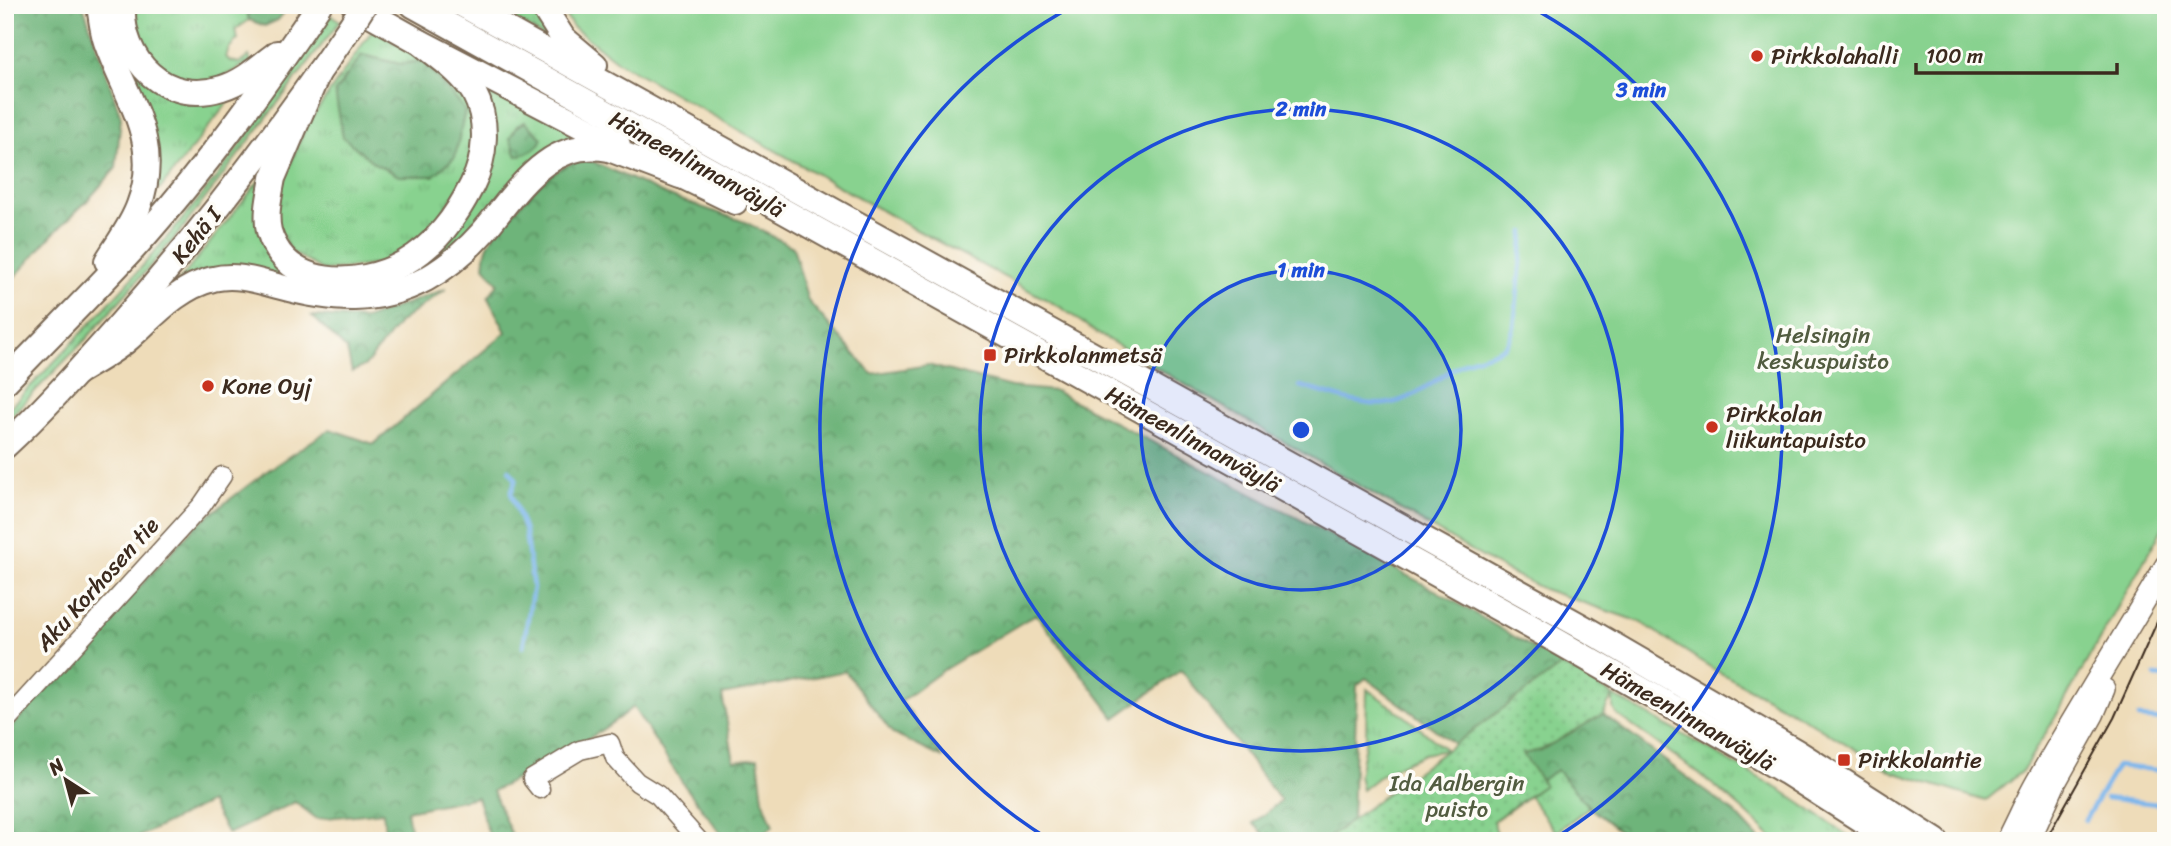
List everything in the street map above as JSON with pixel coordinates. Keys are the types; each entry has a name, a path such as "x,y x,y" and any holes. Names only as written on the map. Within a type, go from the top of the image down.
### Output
{"highway":[{"path":"85,298 138,207 147,171 144,135 137,110 105,40 99,5"},
{"path":"123,5 125,31 137,59 168,88 184,92 204,92 238,82 299,34"},
{"name":"Kehä I","path":"5,446 78,372 172,265 231,192 318,73 352,16 364,5"},
{"name":"Hämeenlinnanväylä","path":"413,5 1558,641 1786,772 1894,841"},
{"name":"Hämeenlinnanväylä","path":"463,5 1586,629 1797,752 1936,841"},
{"path":"542,5 563,38 583,57 702,138"},
{"name":"Kehä I","path":"5,382 135,247 201,168 268,80 319,6"},
{"path":"352,16 420,42 680,176 873,262"},
{"path":"318,73 273,178 269,196 269,230 282,256 304,272 334,281 371,276 402,264 445,230 465,199 481,164 484,127 482,113 473,92 452,69 420,42"},
{"path":"78,372 125,342 179,295 212,279 231,276 254,279 339,299 385,294 426,279 455,260 531,175 556,156 582,147 609,149 680,176"}],"main road":[{"path":"2007,841 2038,779 2166,565"},
{"path":"2029,841 2055,783 2093,715 2118,648"}],"street":[{"name":"Aku Korhosen tie","path":"5,722 202,505 222,476"},
{"path":"540,789 532,779 580,750 610,743 615,758 637,782 658,795 699,841"}],"green space":[{"path":"5,5 83,5 121,117 116,168 5,288"},
{"path":"115,5 132,65 236,92 160,189 156,187"},
{"path":"131,5 246,5 249,20 235,30 238,39 229,48 226,57 230,61 240,63 249,56 251,62 213,82 174,81 148,57 150,52 141,36"},
{"path":"246,5 290,5 278,20 265,26 249,20"},
{"path":"491,5 510,5 517,9 522,5 534,5 551,41"},
{"name":"Pirkkolan liikuntapuisto","path":"558,5 2166,5 2166,522 2022,771 1985,801 1893,772 1802,717 1715,670 1640,622 1543,589 1503,569 1095,332 1062,308 911,227 618,62 573,27"},
{"path":"331,15 340,21 179,233 87,338 5,422 5,412 107,306 203,194 253,128"},
{"path":"373,29 454,79 475,118 470,171 428,235 380,264 324,271 290,251 276,223 278,194 305,128","holes":["362,55 400,64 335,92"]},
{"path":"362,55 400,64 423,61 465,110 455,157 433,176 399,176 374,163 343,137 335,92"},
{"path":"476,80 590,139 568,145 533,165 465,240 434,265 398,283 369,291 341,292 232,269 201,276 172,290 266,172 260,209 262,231 279,262 294,275 312,283 353,285 373,281 411,265 432,250 462,219 484,176 491,151 493,129 489,109","holes":["525,122 541,138 535,148 517,156 510,138 517,126"]},
{"path":"525,122 542,138 535,148 517,156 510,138 517,126"},
{"path":"585,158 666,195 745,222 793,247 808,301 872,374 928,365 1011,387 1055,391 1437,591 1601,688 1464,751 1366,678 1357,685 1352,819 1325,841 1271,841 1253,823 1281,801 1181,670 1115,718 1036,614 942,671 901,701 943,758 893,734 845,671 722,695 734,761 758,758 763,799 773,826 755,841 727,841 684,785 633,707 583,742 493,791 514,841 491,841 477,797 407,811 412,841 386,841 383,812 317,819 295,802 228,834 210,802 130,841 5,841 5,734 195,526 267,471 330,429 374,444 506,332 488,298 498,283 484,266 488,245 544,180 573,162"},
{"path":"446,289 400,322 366,365 352,372 347,350 312,316 365,319"},
{"name":"Ida Aalbergin puisto","path":"1562,665 1613,695 1603,714 1541,750 1523,754 1544,785 1493,821 1498,841 1325,841 1362,812"},
{"path":"1367,689 1446,750 1424,754 1402,764 1382,774 1362,790 1359,775 1366,739"},
{"path":"1613,695 1784,792 1856,841 1775,841 1719,789 1617,715 1613,709"},
{"path":"1603,714 1736,814 1761,841 1632,841 1589,807 1557,770 1541,780 1544,785 1497,819 1469,763 1541,750"},
{"path":"1557,769 1589,807 1556,832 1529,796 1543,785 1540,780"}],"waterway":[{"path":"1300,386 1363,403 1396,402 1417,393 1465,362 1501,349 1508,342 1514,327 1524,232"},
{"path":"509,470 516,479 511,493 525,532 533,587 523,647"},
{"path":"2155,676 2166,677"},
{"path":"2138,718 2166,720"},
{"path":"2085,820 2117,766 2166,771"},
{"path":"2106,798 2166,805"}],"tram line":[{"path":"2045,841 2114,718 2166,602"}],"place":[{"name":"Pirkkolahalli","path":"1757,56"},
{"name":"Pirkkolanmetsä","path":"990,355"},
{"name":"Kone Oyj","path":"208,386"},
{"name":"Pirkkolan liikuntapuisto","path":"1712,427"},
{"name":"Pirkkolantie","path":"1844,760"}],"park label":[{"name":"Helsingin keskuspuisto","path":"1823,348"}]}
